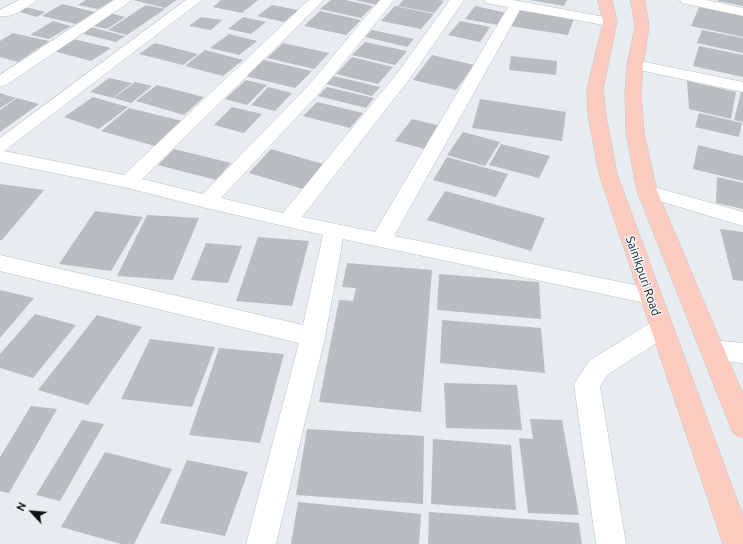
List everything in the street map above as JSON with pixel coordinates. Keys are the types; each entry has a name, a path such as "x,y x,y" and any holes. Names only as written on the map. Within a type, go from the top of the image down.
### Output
{"main road":[{"name":"Sainikpuri Road","path":"605,0 610,22 595,89 597,115 608,174 738,544"},
{"path":"638,0 642,27 635,65 633,92 635,133 647,191 743,426"}],"street":[{"path":"6,13 29,0"},
{"path":"0,82 123,0"},
{"path":"0,147 195,0"},
{"path":"128,182 317,0"},
{"path":"206,202 314,89 387,0"},
{"path":"288,221 405,74 457,0"},
{"path":"491,0 610,22"},
{"path":"687,0 743,12"},
{"path":"381,240 516,5"},
{"path":"0,64 20,69"},
{"path":"635,65 743,88"},
{"path":"0,156 128,182 288,221 650,296"},
{"path":"647,191 743,219"},
{"path":"261,544 313,337 334,230"},
{"path":"0,263 313,337"},
{"path":"611,544 587,384 598,368 661,328"},
{"path":"713,350 743,353"}],"building":[{"path":"86,0 113,0 98,9 78,5"},
{"path":"133,0 177,0 165,8"},
{"path":"221,0 258,0 242,13 213,7"},
{"path":"331,0 345,0 373,6 361,18 320,9"},
{"path":"355,0 380,0 376,5"},
{"path":"403,0 444,1 434,13 398,6"},
{"path":"530,0 567,0 564,6"},
{"path":"743,0 743,6 718,1"},
{"path":"62,4 95,12 76,24 42,16"},
{"path":"146,5 165,9 127,35 108,30"},
{"path":"272,5 298,10 284,22 257,16"},
{"path":"395,6 434,14 421,29 381,21"},
{"path":"475,6 507,13 498,25 465,19"},
{"path":"25,7 45,12 37,17 17,11"},
{"path":"699,7 743,16 743,37 691,26"},
{"path":"517,10 574,19 568,35 509,26"},
{"path":"320,11 361,20 346,35 304,26"},
{"path":"109,13 125,17 107,29 90,25"},
{"path":"201,17 222,20 211,30 189,26"},
{"path":"243,17 266,22 251,34 228,29"},
{"path":"53,21 71,26 49,39 30,35"},
{"path":"460,21 490,27 480,42 448,35"},
{"path":"90,27 125,36 116,42 80,33"},
{"path":"372,30 414,39 407,47 365,37"},
{"path":"702,30 743,38 743,53 697,43"},
{"path":"13,33 49,41 18,62 0,57 0,41"},
{"path":"229,34 257,41 239,55 210,48"},
{"path":"73,39 111,48 91,61 53,51"},
{"path":"365,42 407,51 395,65 352,55"},
{"path":"155,43 198,54 183,65 139,54"},
{"path":"283,43 329,53 314,69 267,58"},
{"path":"699,46 743,55 743,77 693,66"},
{"path":"205,50 243,60 223,76 185,66"},
{"path":"432,55 474,65 456,90 413,80"},
{"path":"511,56 557,61 556,75 509,70"},
{"path":"352,57 393,67 378,84 336,74"},
{"path":"264,60 312,71 295,88 245,76"},
{"path":"334,76 380,87 372,96 326,84"},
{"path":"109,78 132,83 113,98 90,92"},
{"path":"246,80 267,85 247,105 225,99"},
{"path":"687,81 736,92 731,119 689,109"},
{"path":"135,82 152,86 131,103 114,98"},
{"path":"157,85 204,97 184,115 136,101"},
{"path":"268,87 292,93 275,111 251,105"},
{"path":"327,87 374,98 366,108 318,96"},
{"path":"741,92 743,92 743,122 734,120"},
{"path":"0,93 16,98 0,108"},
{"path":"93,97 128,107 99,129 64,117"},
{"path":"17,98 39,104 0,132 0,110"},
{"path":"480,99 566,112 562,141 472,128"},
{"path":"317,102 363,113 350,128 303,116"},
{"path":"232,107 262,114 244,133 214,125"},
{"path":"129,108 182,121 155,146 101,131"},
{"path":"699,113 742,123 739,137 695,127"},
{"path":"412,119 441,126 425,149 395,141"},
{"path":"463,132 500,142 485,166 447,155"},
{"path":"501,144 550,156 539,178 489,165"},
{"path":"698,145 743,156 743,181 693,169"},
{"path":"174,149 231,163 216,180 158,165"},
{"path":"271,149 323,164 303,189 249,173"},
{"path":"447,157 508,174 496,197 433,180"},
{"path":"717,177 743,183 743,209 716,203"},
{"path":"0,184 44,190 2,240 0,240"},
{"path":"445,191 545,218 531,251 427,220"},
{"path":"95,211 143,217 111,271 59,264"},
{"path":"147,215 199,218 173,280 117,276"},
{"path":"720,229 743,232 743,281 733,280"},
{"path":"258,237 309,241 292,306 236,301"},
{"path":"206,243 242,246 228,283 191,280"},
{"path":"347,263 432,270 421,412 319,402 339,300 353,301 356,288 342,287"},
{"path":"439,274 539,282 541,319 437,310"},
{"path":"0,290 34,298 0,338"},
{"path":"35,314 76,325 33,378 0,368 0,354"},
{"path":"97,315 142,327 88,405 38,390"},
{"path":"442,320 541,328 545,373 440,363"},
{"path":"150,339 215,347 192,407 121,399"},
{"path":"219,348 284,354 260,443 189,435"},
{"path":"444,383 517,385 522,430 446,428"},
{"path":"31,406 57,409 9,493 0,491 0,457"},
{"path":"530,419 562,420 579,515 528,513 519,438 533,439"},
{"path":"82,420 104,424 60,501 36,495"},
{"path":"307,429 424,436 423,504 296,495"},
{"path":"433,439 511,445 516,510 431,504"},
{"path":"105,452 172,469 134,544 121,544 61,527"},
{"path":"187,460 248,472 225,536 160,523"},
{"path":"298,502 421,514 419,544 291,544"},
{"path":"429,512 579,523 582,544 428,544"}]}
